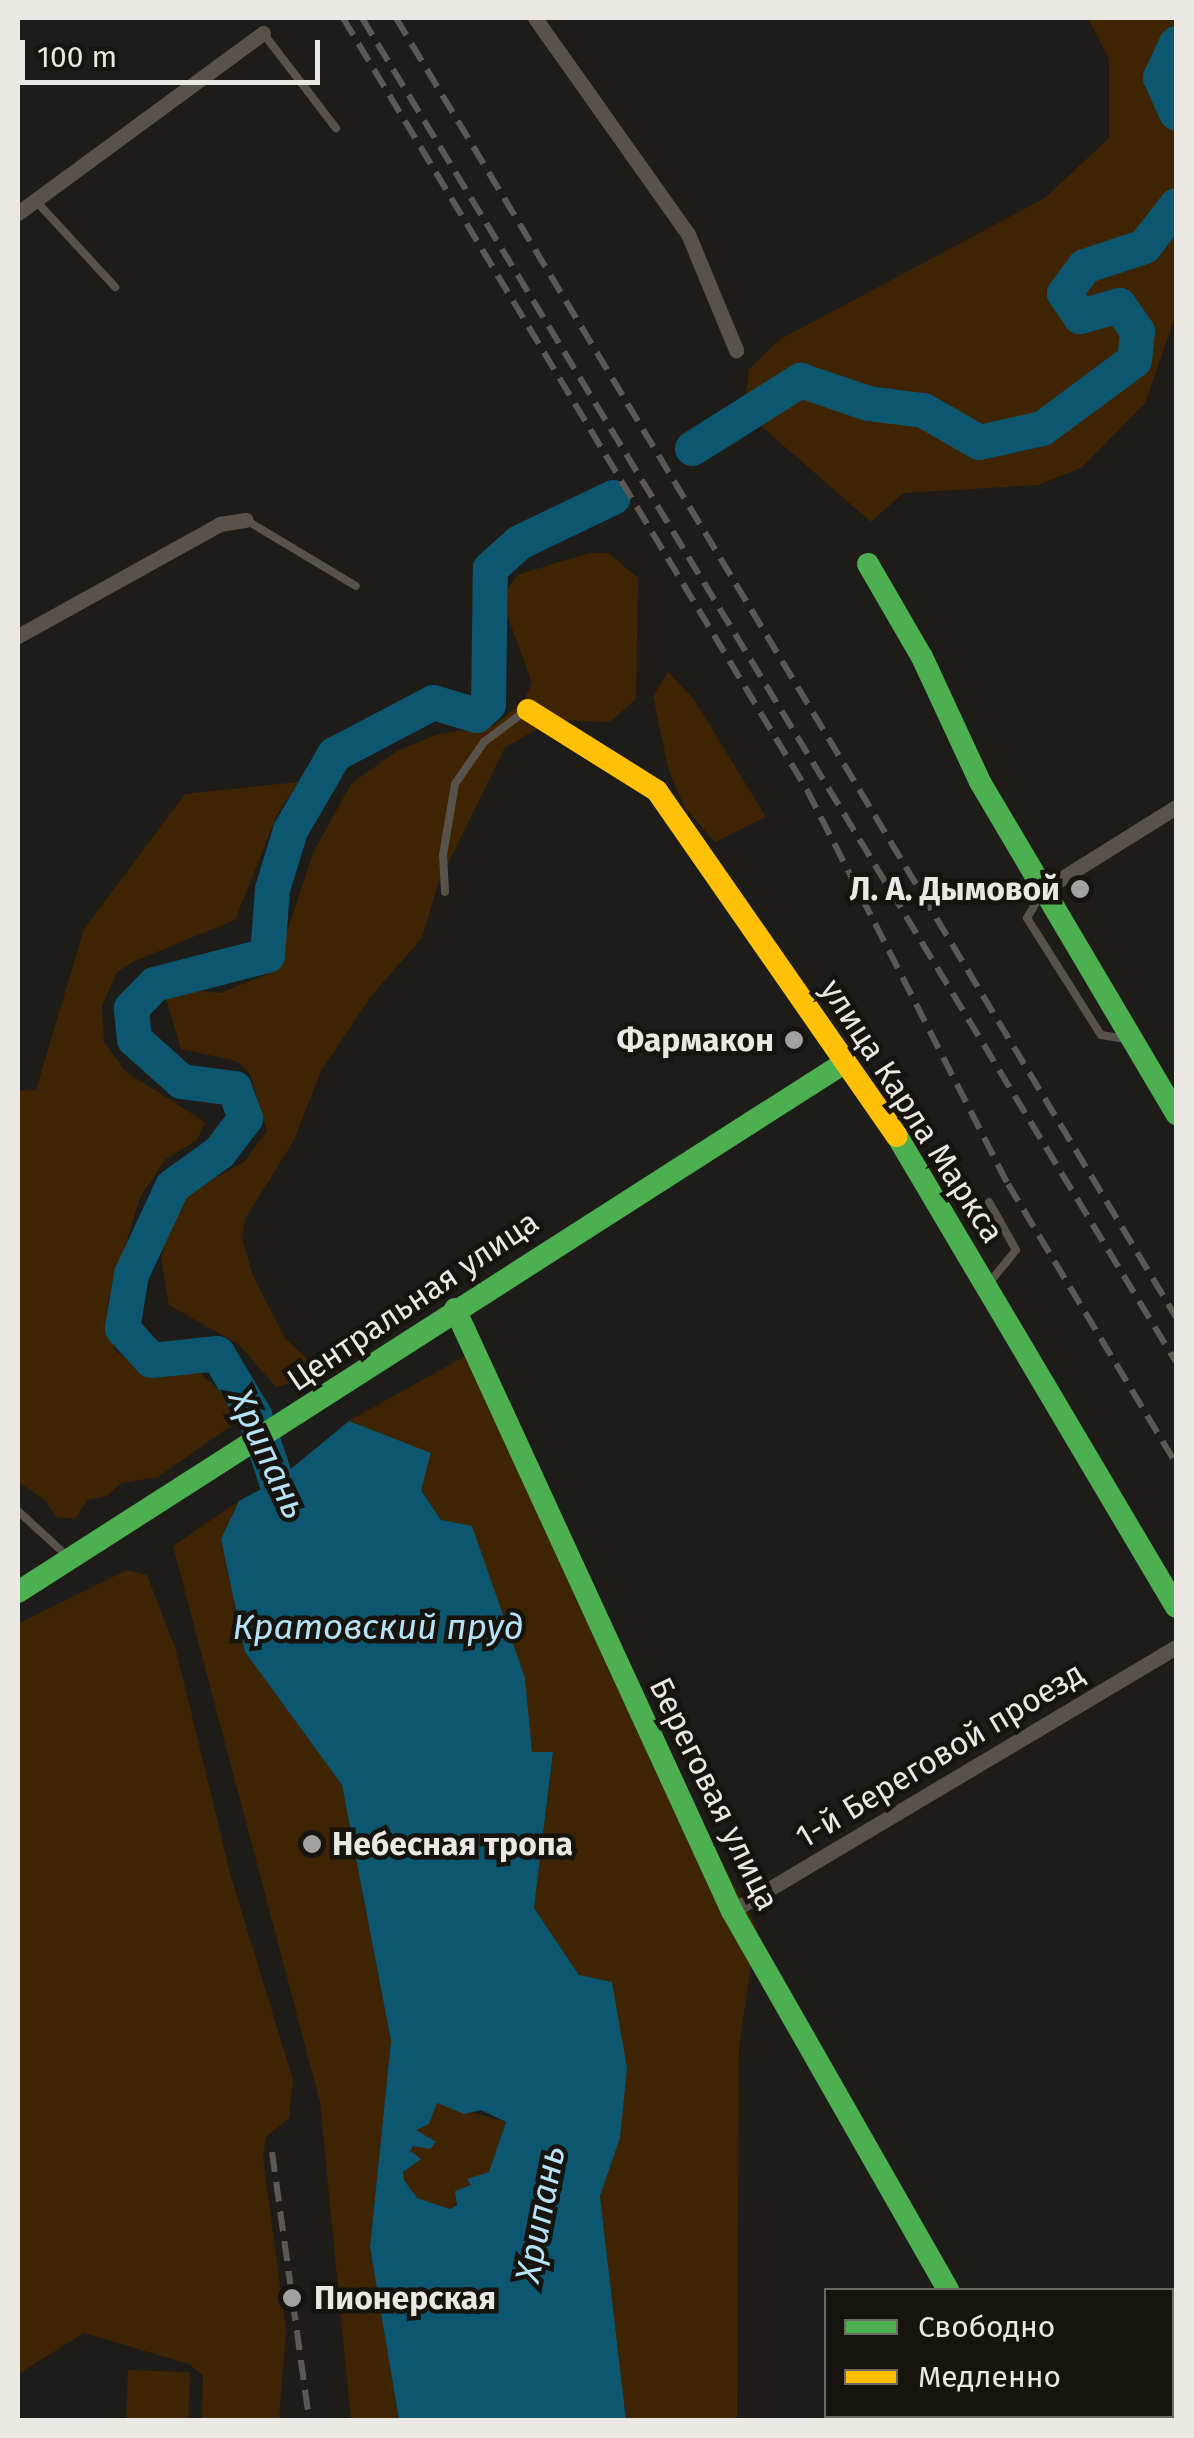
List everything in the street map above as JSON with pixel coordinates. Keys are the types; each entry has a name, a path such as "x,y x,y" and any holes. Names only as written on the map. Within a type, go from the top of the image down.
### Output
{"street":[{"path":"536,18 688,234 736,350"},
{"path":"18,214 264,33"},
{"path":"18,636 220,524 246,520"},
{"path":"868,564 1043,890 1176,1114"},
{"name":"улица Карла Маркса","path":"528,710 658,792 909,1153 1176,1607"},
{"path":"1043,890 1176,807"},
{"name":"Центральная улица","path":"18,1592 328,1398 455,1308 844,1062"},
{"name":"Береговая улица","path":"455,1308 655,1755 732,1911 947,2288"},
{"name":"1-й Береговой проезд","path":"732,1911 1176,1647"}],"lane":[{"path":"264,33 336,128"},
{"path":"36,201 115,287"},
{"path":"246,520 356,586"},
{"path":"445,892 444,838 455,784 484,742 528,710"},
{"path":"986,1284 1016,1250 989,1202"},
{"path":"18,1511 71,1561"}],"shaded area":[{"path":"1088,18 1176,18 1176,314 1145,403 1081,468 1038,485 903,493 871,522 744,411 749,369 779,340 1045,198 1109,138 1109,59"},
{"path":"589,553 608,553 638,578 636,699 610,722 554,720 505,747 438,884 422,938 372,995 321,1071 294,1140 245,1219 242,1238 253,1276 285,1338 322,1373 276,1387 238,1344 169,1305 161,1257 176,1200 244,1162 267,1131 250,1074 237,1061 181,1049 165,995 183,989 221,993 273,972 314,851 351,784 397,751 439,734 495,725 524,701 532,683 505,609 507,590 517,575"},
{"path":"668,672 693,698 766,817 715,842 684,806 669,771 653,696"},
{"path":"298,782 276,817 235,920 132,962 117,972 102,1006 104,1042 126,1072 205,1122 197,1140 165,1160 140,1197 108,1302 114,1350 150,1375 197,1370 245,1416 158,1477 121,1483 107,1496 87,1500 75,1519 56,1517 46,1501 18,1482 18,1091 36,1090 84,929 185,794"},
{"path":"483,1346 679,1781 756,1926 739,2049 737,2420 626,2420 600,2196 620,2138 579,1975 534,1908 553,1753 532,1753 525,1678 441,1520 421,1489 349,1421"},
{"path":"239,1501 221,1539 245,1652 342,1785 391,2041 370,2247 399,2420 351,2420 320,2102 173,1546"},
{"path":"127,1570 147,1575 176,1650 231,1877 293,2080 289,2118 266,2137 263,2157 286,2331 279,2420 202,2420 203,2375 189,2364 84,2333 18,2374 18,1624"},
{"path":"437,2103 506,2122 489,2173 468,2179 472,2185 450,2210 417,2198 403,2172 420,2159 409,2151 413,2146 435,2143 415,2130"},
{"path":"128,2370 190,2372 188,2420 126,2420"}],"water":[{"name":"Кратовский пруд","path":"349,1421 431,1453 421,1490 441,1520 472,1526 525,1678 532,1752 553,1752 534,1908 579,1975 612,1982 627,2068 620,2138 600,2196 626,2420 399,2420 370,2247 391,2041 342,1785 245,1652 221,1539 239,1501 276,1481","holes":["437,2103 464,2114 481,2110 506,2122 489,2172 467,2179 471,2185 455,2191 457,2205 450,2209 417,2198 404,2180 403,2172 421,2159 410,2151 413,2146 430,2149 436,2142 416,2130 429,2124"]}],"waterway":[{"name":"Хрипань","path":"1176,43 1160,77 1176,113"},
{"name":"Хрипань","path":"692,448 800,380 868,403 923,410 979,442 1042,428 1134,360 1137,331 1119,305 1080,316 1064,293 1084,266 1144,246 1176,205"},
{"name":"Хрипань","path":"298,1520 276,1481 254,1415 217,1353 151,1360 122,1328 131,1274 172,1186 219,1152 245,1118 234,1088 181,1081 134,1039 131,1008 154,984 267,955 272,889 290,830 334,754 433,702 476,715 488,704 490,568 519,542 613,497"}],"railway":[{"path":"343,18 807,790 1008,1184 1176,1464"},
{"path":"362,18 1176,1362"},
{"path":"396,18 1176,1317"},
{"path":"272,2152 309,2420"}],"traffic: fast":[{"path":"868,564 922,657 980,782 1176,1114"},
{"path":"18,1592 844,1063"},
{"path":"897,1136 1176,1607"},
{"path":"455,1309 732,1911 947,2288"}],"traffic: slow":[{"path":"528,710 657,791 897,1136"}],"place":[{"name":"Л. А. Дымовой","path":"1080,889"},
{"name":"Фармакон","path":"794,1040"},
{"name":"Небесная тропа","path":"312,1844"},
{"name":"Пионерская","path":"292,2298"}]}
